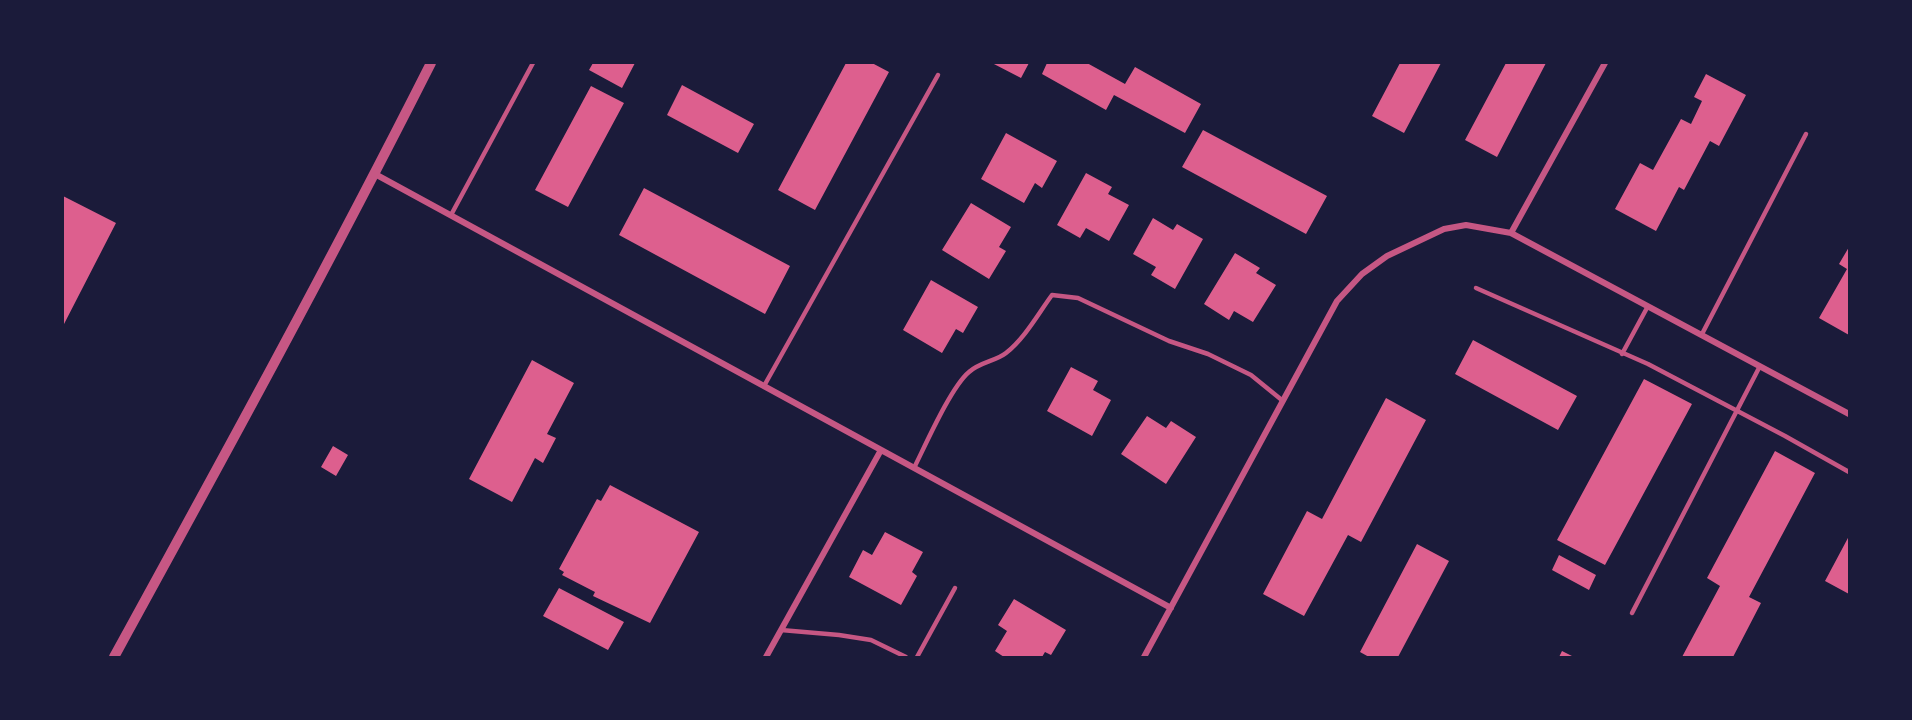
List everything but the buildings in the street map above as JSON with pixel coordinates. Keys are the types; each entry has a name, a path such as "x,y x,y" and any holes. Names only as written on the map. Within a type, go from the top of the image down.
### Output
{"street":[{"path":"114,657 375,174 431,63"},
{"path":"1511,233 1605,63"},
{"path":"375,174 1171,608"},
{"path":"1144,657 1337,300 1362,274 1387,256 1443,229 1466,225 1511,233 1849,414"},
{"path":"766,657 881,450"}],"lane":[{"path":"451,215 533,63"},
{"path":"764,386 938,75"},
{"path":"1702,334 1806,134"},
{"path":"1476,288 1648,364 1849,472"},
{"path":"914,468 956,388 969,372 1005,354 1023,335 1052,295 1078,298 1169,341 1208,354 1251,375 1283,400"},
{"path":"1622,354 1648,306"},
{"path":"1632,613 1760,366"},
{"path":"917,657 955,588"},
{"path":"781,630 839,634 871,640 906,657"}]}
